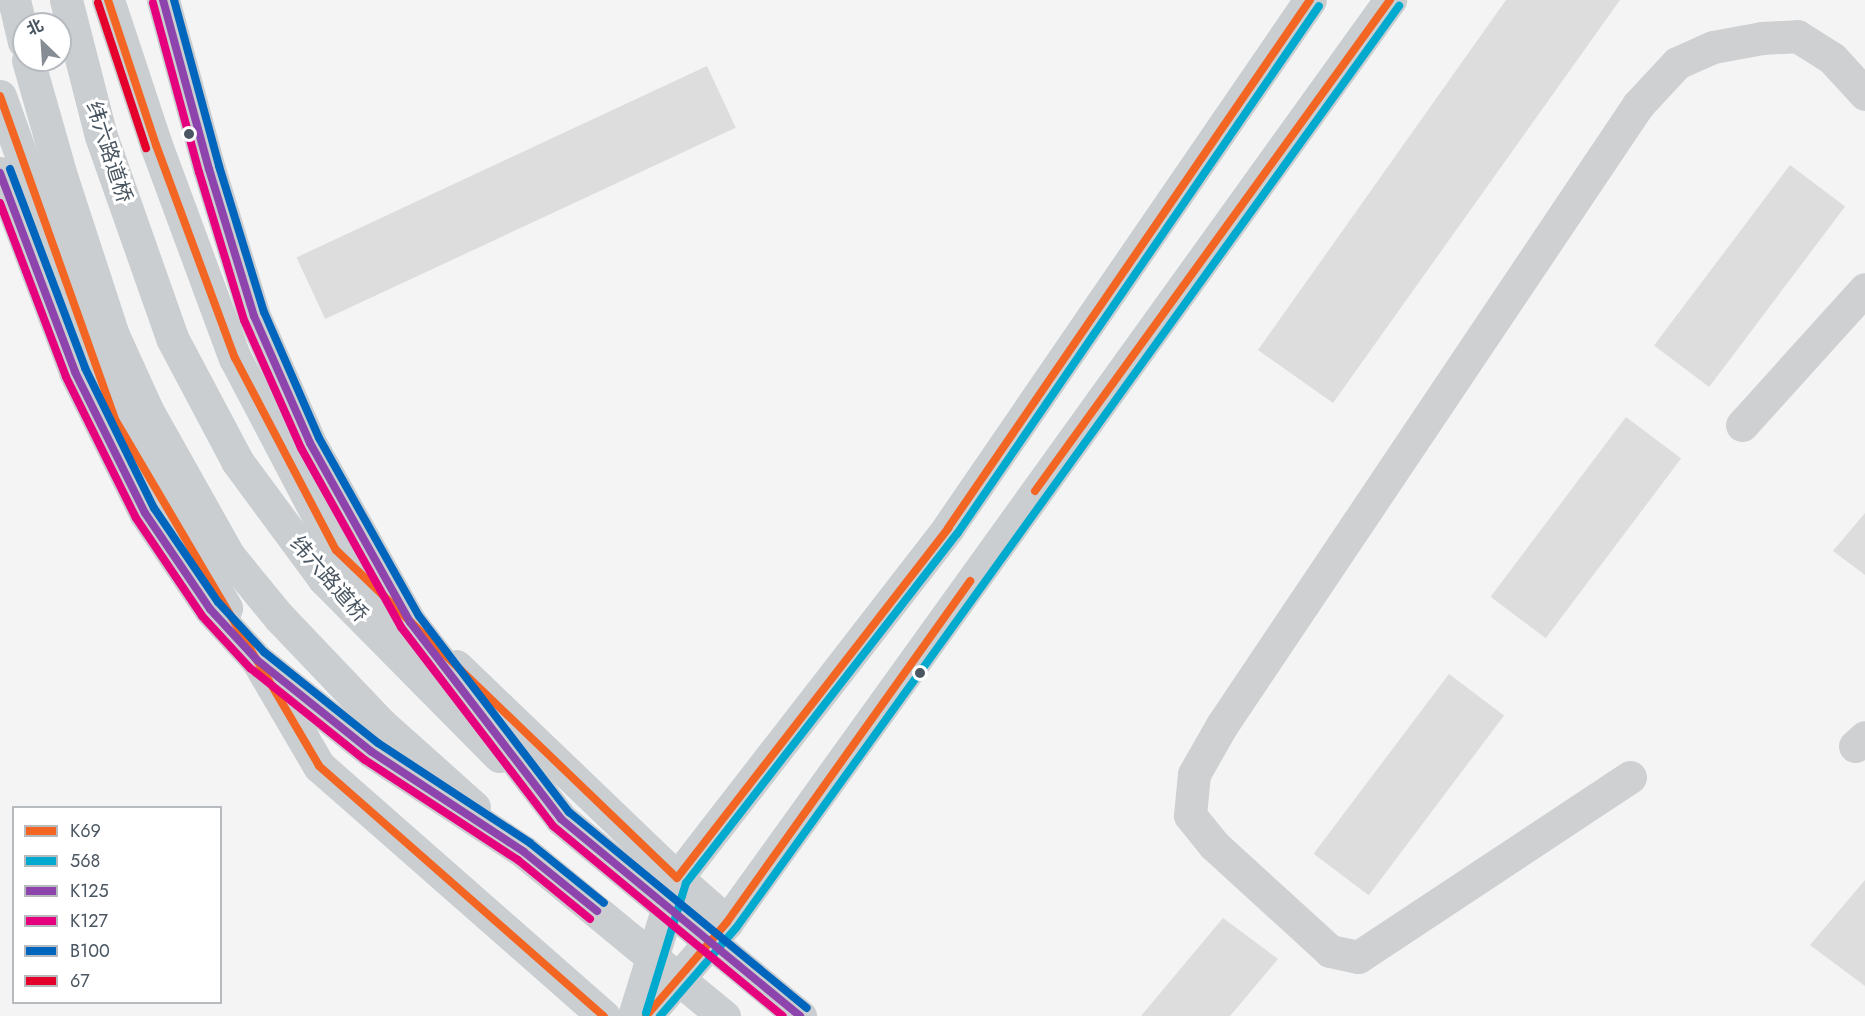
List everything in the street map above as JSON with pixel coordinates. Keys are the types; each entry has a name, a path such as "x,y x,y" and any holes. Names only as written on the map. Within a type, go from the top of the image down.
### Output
{"main road":[{"name":"纬六路道桥","path":"66,0 101,136 172,338 237,461 324,579 561,819 800,1016"},
{"path":"108,0 156,145 235,358 336,550 677,878 727,922"},
{"path":"163,0 209,169 254,316 310,442 410,622 561,819"},
{"path":"634,1016 677,878 948,528 1310,0"},
{"path":"646,1016 727,922 1390,0"},
{"path":"31,72 65,190 113,335 147,410 229,556 279,617 380,723 524,852 724,1016"},
{"path":"0,96 116,422 319,766 604,1016"},
{"path":"0,173 75,372 145,513 210,609 257,660 372,752 524,852"}],"street":[{"path":"1630,777 1358,957 1330,951 1214,845 1190,815 1194,774 1222,725 1638,105 1677,63 1713,47 1762,38 1797,36 1832,58 1865,94"},
{"path":"1742,425 1865,289"}],"building":[{"path":"1506,0 1620,0 1333,403 1258,350"},
{"path":"707,66 736,128 325,319 296,257"},
{"path":"1790,165 1845,207 1709,387 1654,345"},
{"path":"1626,417 1681,459 1546,638 1491,597"},
{"path":"1865,513 1865,575 1833,551"},
{"path":"1449,674 1504,716 1369,895 1314,854"},
{"path":"1865,880 1865,986 1810,945"},
{"path":"1223,918 1278,959 1230,1016 1141,1016"}],"transit line":[{"name":"K69","path":"108,0 156,145 235,358 336,550 677,878 948,528 1310,0"},
{"name":"K125","path":"163,0 209,169 254,316 310,443 410,622 561,819 800,1016"},
{"name":"B100","path":"174,0 219,166 264,312 319,438 419,616 569,812 807,1008"},
{"name":"K69","path":"1035,491 1390,0"},
{"name":"67","path":"98,3 146,148"},
{"name":"K127","path":"153,3 199,172 244,320 301,448 401,627 553,826 783,1016"},
{"name":"568","path":"646,1013 686,883 957,534 1319,6"},
{"name":"568","path":"660,1016 736,928 1399,6"},
{"name":"K69","path":"0,96 116,421 319,766 604,1016"},
{"name":"B100","path":"10,169 85,368 154,508 218,602 264,652 378,743 530,843 604,903"},
{"name":"K125","path":"0,173 75,372 145,513 210,609 257,660 372,752 524,852 597,911"},
{"name":"K127","path":"0,203 66,377 136,518 202,616 250,668 365,760 518,860 590,919"},
{"name":"K69","path":"646,1016 727,922 970,581"}]}
